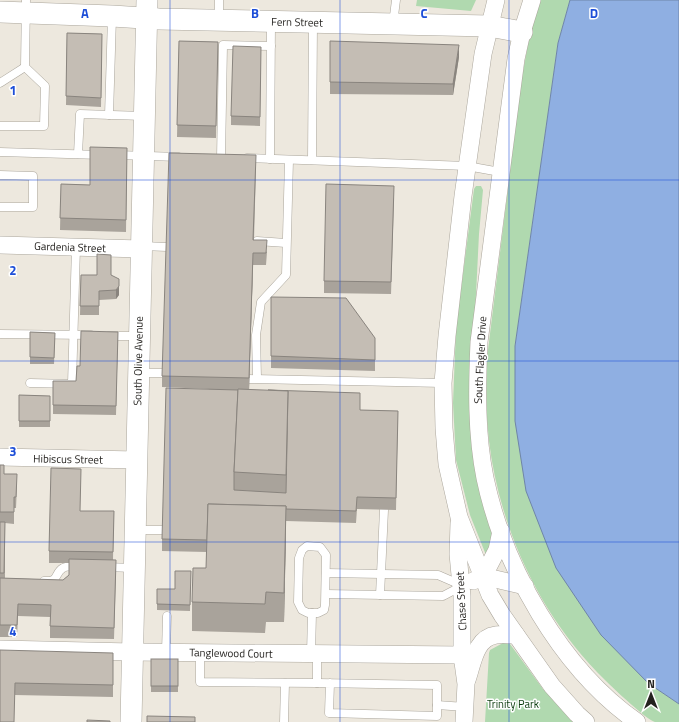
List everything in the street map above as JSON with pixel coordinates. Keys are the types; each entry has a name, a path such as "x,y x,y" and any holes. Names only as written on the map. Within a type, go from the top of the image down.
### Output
{"street":[{"path":"496,0 482,54 449,315 443,383 444,428 447,464 459,517 490,595 502,615 552,686 586,722"},
{"name":"South Flagler Drive","path":"532,0 522,32 516,59 500,172 479,342 477,386 478,425 485,478 505,544 525,586 553,636 582,673 612,703 637,722"},
{"name":"Fern Street","path":"0,12 26,7 112,16 146,9 219,21 489,26 522,32"},
{"name":"South Olive Avenue","path":"131,722 146,9"},
{"name":"Gardenia Street","path":"0,245 141,247"},
{"name":"Hibiscus Street","path":"0,457 136,460"},
{"name":"Chase Street","path":"459,517 458,554 462,586 462,655 466,684 465,714"},
{"path":"483,577 497,550 501,531"},
{"path":"462,586 483,577 503,580 525,586"},
{"name":"Chase Street","path":"466,684 479,646 486,638 496,635 516,635"},
{"name":"Tanglewood Court","path":"0,649 200,653 462,655"}],"lane":[{"path":"219,0 219,21"},
{"path":"393,25 396,0"},
{"path":"0,126 44,126 44,86 25,67 26,7"},
{"path":"109,115 112,16"},
{"path":"270,159 271,22"},
{"path":"312,160 313,23"},
{"path":"271,46 223,45 225,158 467,166 500,172"},
{"path":"0,82 25,67"},
{"path":"78,154 80,114 144,116"},
{"path":"0,152 187,157"},
{"path":"289,160 286,275 261,302 256,334 253,378 443,383"},
{"path":"0,175 33,176 33,207 0,207"},
{"path":"254,241 286,243"},
{"path":"30,383 72,384 76,247"},
{"path":"141,247 167,247"},
{"path":"0,334 139,336"},
{"path":"138,373 163,373"},
{"path":"380,595 384,510"},
{"path":"135,530 163,530"},
{"path":"307,546 320,547 326,555 326,594 324,610 318,613 308,613 302,610 298,602 299,558 302,550 307,546"},
{"path":"37,581 50,581 55,579 61,568 67,566 134,568"},
{"path":"326,573 438,575 462,586"},
{"path":"326,594 443,596 462,586"},
{"path":"312,613 317,683"},
{"path":"166,652 167,616"},
{"path":"200,653 200,682 285,683 330,683 436,684 436,716 329,713 330,683"},
{"path":"284,722 285,683"},
{"path":"436,705 465,714"}],"green space":[{"path":"417,0 476,0 471,11 416,6"},
{"path":"540,0 570,0 558,43 515,346 515,421 648,683 679,704 679,722 655,722 645,716 606,681 562,630 543,601 527,571 503,508 495,475 487,422 486,366 521,83 530,33"},
{"path":"476,186 481,186 483,190 479,234 470,415 474,464 492,533 492,542 486,555 470,515 456,460 453,403 456,328 474,189"},
{"name":"Trinity Park","path":"503,643 510,644 543,689 576,722 485,722 489,653 490,650"}],"water":[{"path":"570,0 679,0 679,704 648,683 601,635 556,568 526,491 515,421 515,346 558,43"}],"building":[{"path":"67,33 102,34 101,98 66,96"},
{"path":"179,41 218,42 216,126 177,125"},
{"path":"330,41 459,45 453,84 330,82"},
{"path":"233,46 261,47 260,117 231,116"},
{"path":"90,147 127,148 126,220 60,218 61,184 90,185"},
{"path":"169,153 256,155 253,240 267,240 266,253 253,253 249,378 162,376"},
{"path":"326,184 394,186 391,282 324,281"},
{"path":"97,254 111,255 111,275 119,279 119,286 116,290 99,291 99,306 80,306 81,275 97,275"},
{"path":"271,297 346,298 375,338 375,360 271,356"},
{"path":"81,331 118,332 116,406 53,405 53,381 76,381 77,366 80,366"},
{"path":"30,332 55,333 54,358 30,357"},
{"path":"166,388 238,390 234,490 286,493 288,391 268,390 360,393 360,410 398,411 396,498 357,497 356,511 286,509 286,506 208,504 207,540 162,539"},
{"path":"238,389 288,391 286,475 234,472"},
{"path":"19,395 50,396 50,421 19,421"},
{"path":"0,465 4,465 4,474 17,474 14,512 0,512"},
{"path":"51,468 81,469 80,511 114,511 113,552 49,551"},
{"path":"208,504 286,506 284,593 266,592 265,604 192,602 193,568 206,568"},
{"path":"0,522 5,522 4,573 0,573"},
{"path":"69,559 116,560 114,628 50,626 51,605 18,604 17,625 0,625 0,578 63,580 69,575"},
{"path":"175,571 191,571 190,605 157,604 157,589 175,589"},
{"path":"0,650 113,653 113,685 15,683 14,722 0,722"},
{"path":"151,659 178,659 178,686 151,686"},
{"path":"147,716 195,717 195,722 147,722"},
{"path":"87,720 110,721 110,722 87,722"}]}
